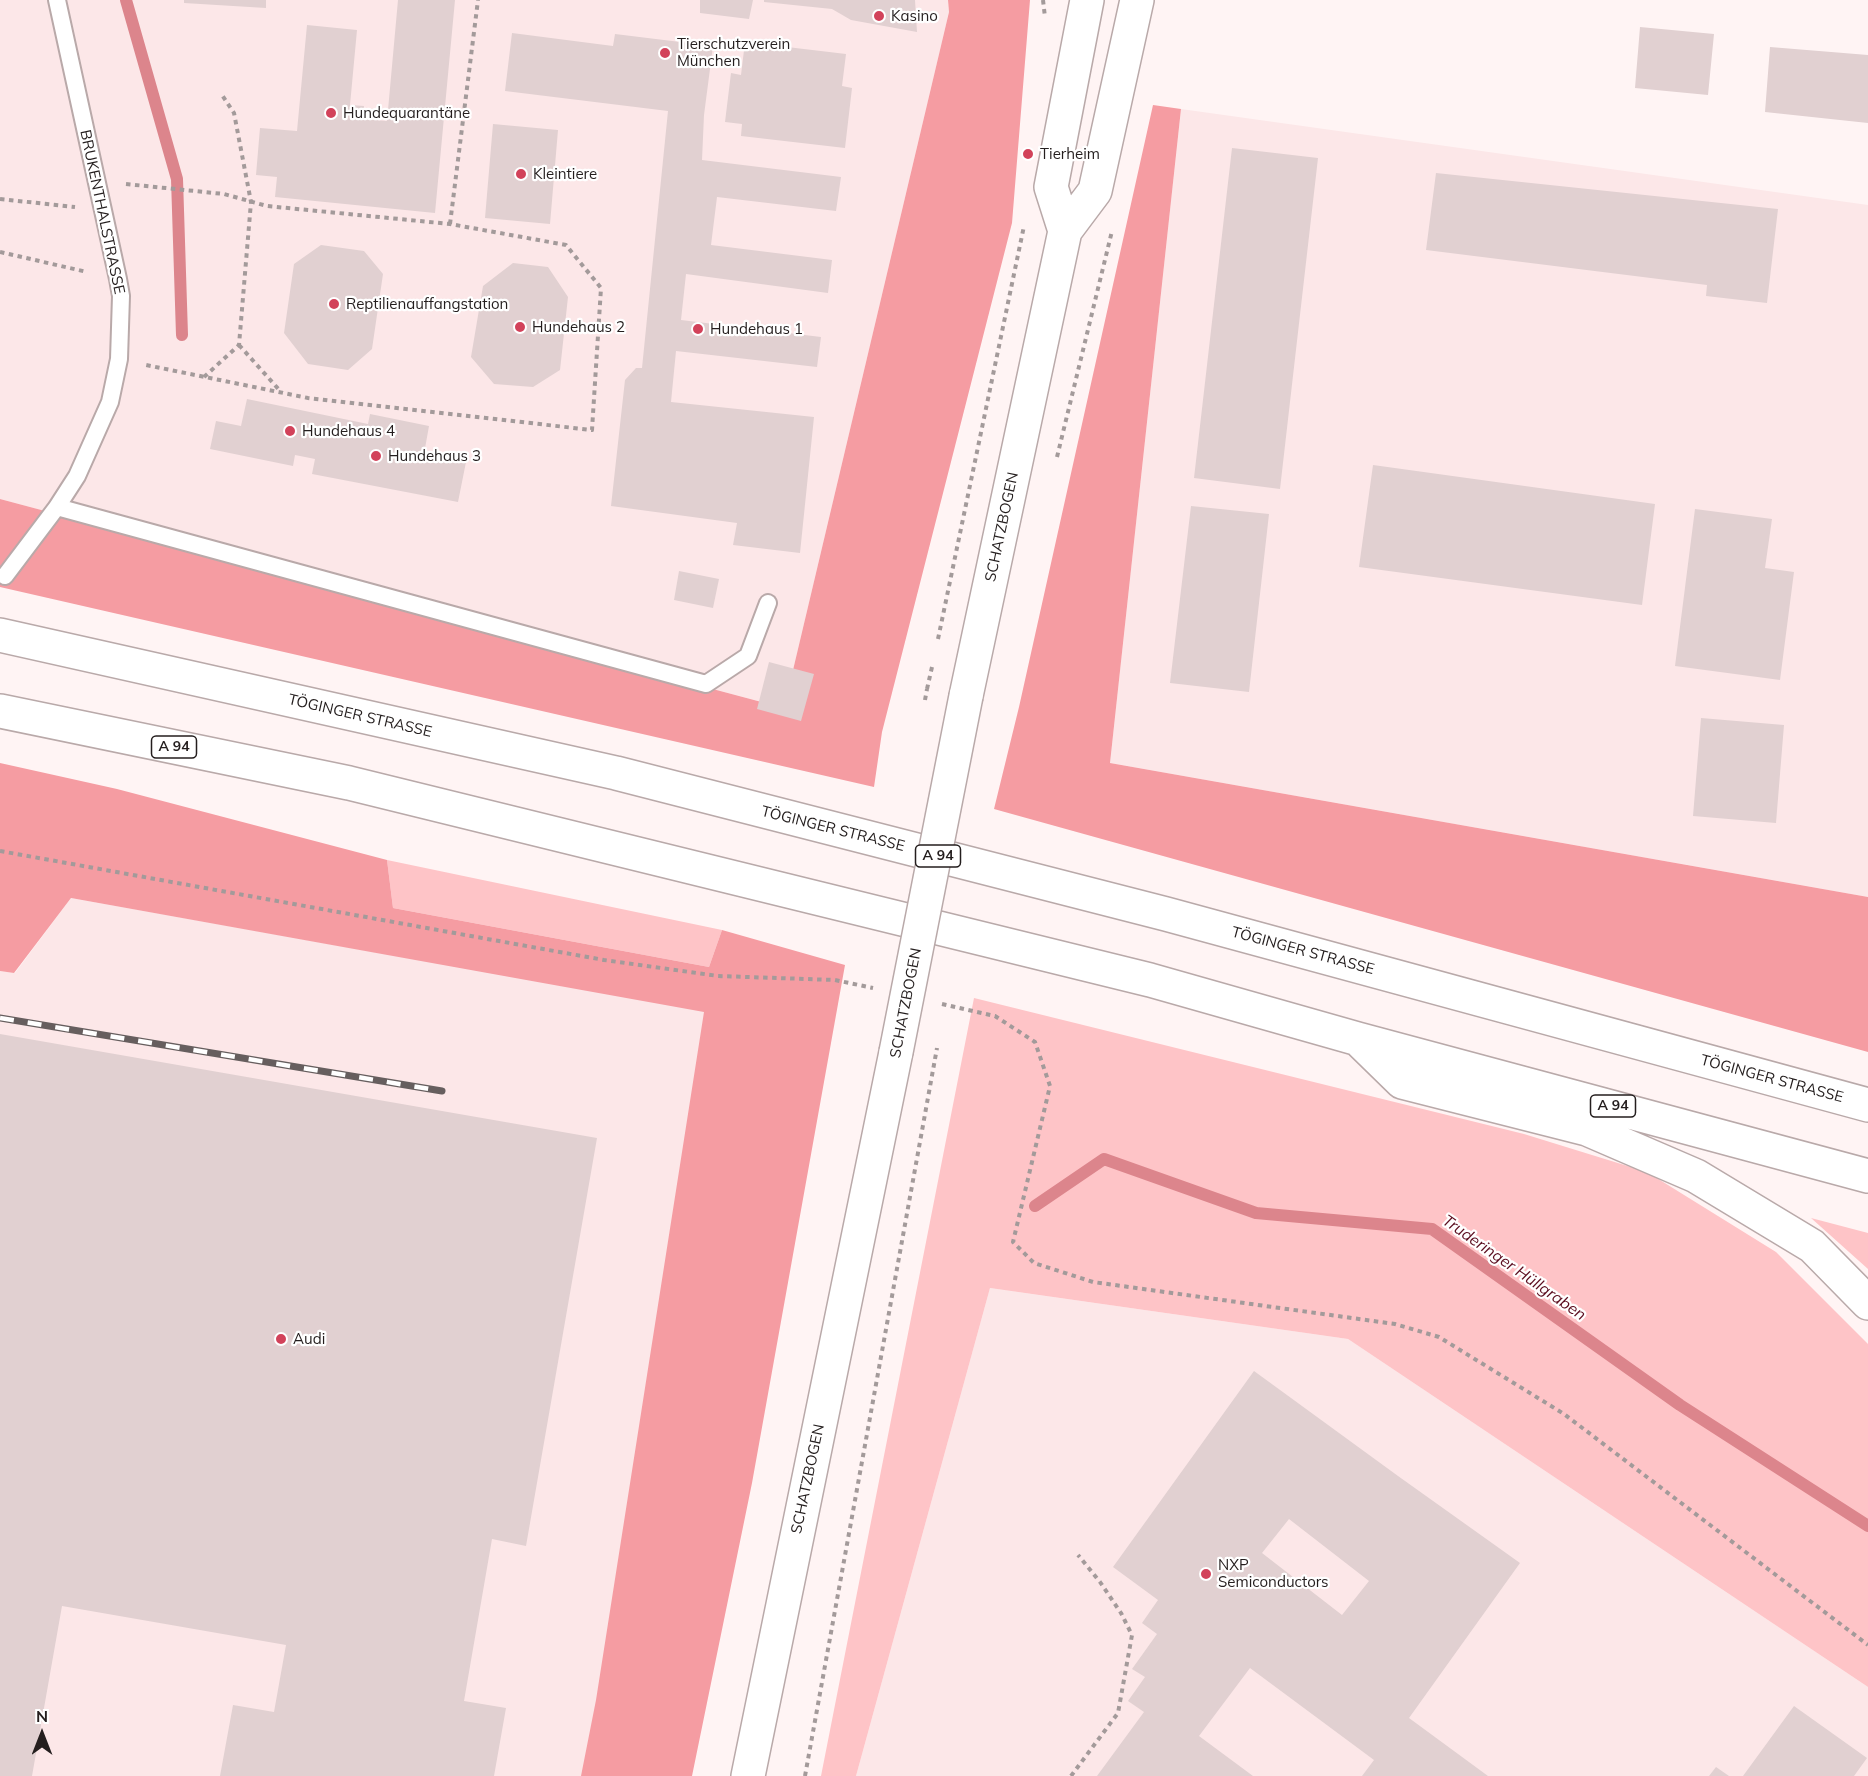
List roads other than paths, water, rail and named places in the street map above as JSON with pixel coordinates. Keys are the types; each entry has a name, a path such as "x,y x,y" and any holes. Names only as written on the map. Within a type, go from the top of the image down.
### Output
{"main road":[{"path":"1066,0 1084,15"},
{"name":"SCHATZBOGEN","path":"748,1776 896,1052 966,696 1065,231 1095,191 1137,0"},
{"name":"SCHATZBOGEN","path":"1065,231 1051,187 1084,15"},
{"name":"TÖGINGER STRASSE","path":"0,635 616,773 1166,914 1868,1105"},
{"name":"A 94","path":"0,711 349,783 1150,980 1358,1039 1868,1176"},
{"path":"1358,1039 1402,1082 1587,1129 1696,1176 1812,1246 1868,1303"}],"lane":[{"name":"BRUKENTHALSTRASSE","path":"5,576 57,507 77,476 110,402 119,359 121,296 57,0"},
{"path":"57,507 706,684 748,656 768,603"}],"waterway":[{"name":"Truderinger Hüllgraben","path":"126,0 177,179 182,335"},
{"name":"Truderinger Hüllgraben","path":"1035,1206 1104,1159 1256,1213 1432,1229 1680,1405 1868,1526"}],"railway":[{"path":"0,1018 442,1091"}],"place":[{"name":"Kasino","path":"879,16"},
{"name":"Tierschutzverein München","path":"665,53"},
{"name":"Hundequarantäne","path":"331,113"},
{"name":"Tierheim","path":"1028,154"},
{"name":"Kleintiere","path":"521,174"},
{"name":"Reptilienauffangstation","path":"334,304"},
{"name":"Hundehaus 2","path":"520,327"},
{"name":"Hundehaus 1","path":"698,329"},
{"name":"Hundehaus 4","path":"290,431"},
{"name":"Hundehaus 3","path":"376,456"},
{"name":"Audi","path":"281,1339"},
{"name":"NXP Semiconductors","path":"1206,1574"}]}
